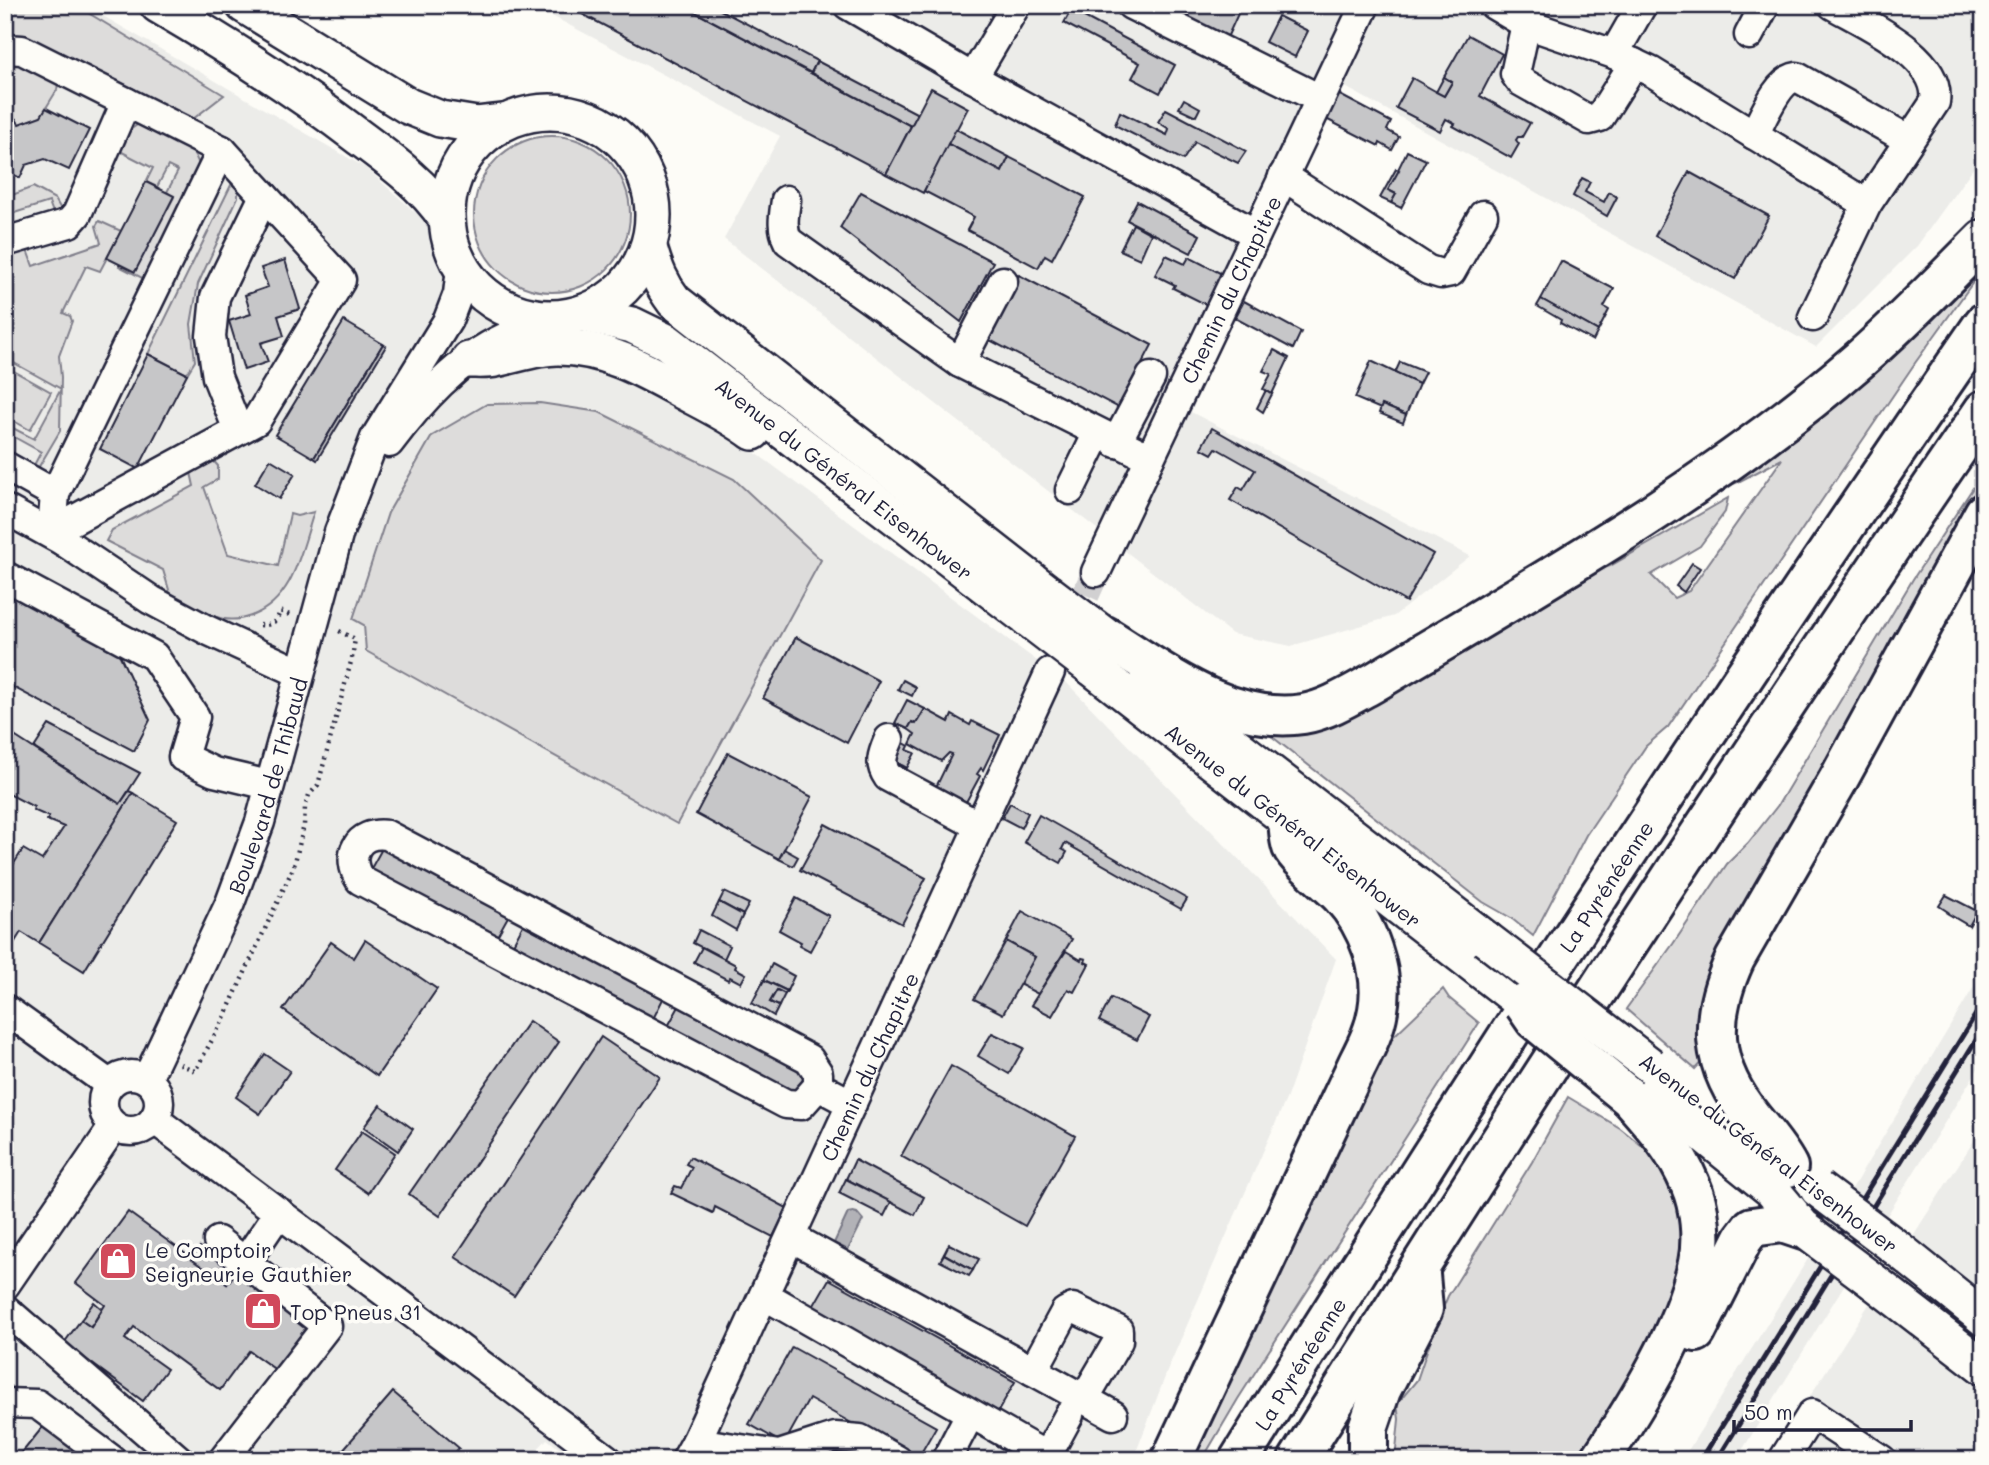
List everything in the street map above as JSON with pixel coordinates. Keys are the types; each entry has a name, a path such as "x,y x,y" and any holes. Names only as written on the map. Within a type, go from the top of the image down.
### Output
{"highway":[{"path":"1098,651 1173,678 1236,709 1271,715 1304,714 1338,702 1656,511 1735,457 1859,361 1984,239"},
{"name":"La Pyrénéenne","path":"1239,1460 1372,1245 1643,831 1984,323"},
{"path":"1298,1460 1419,1266 1761,742 1984,410"},
{"path":"1788,1167 1777,1146 1752,1118 1732,1088 1719,1059 1715,1036 1723,986 1984,513"},
{"path":"1171,1460 1347,1088 1374,1028 1379,1008 1379,979 1373,951 1362,924 1343,898 1293,849 1288,820"},
{"path":"1524,1004 1535,1020 1640,1082 1661,1133 1677,1156 1691,1186 1699,1217 1699,1262 1690,1292 1666,1349 1600,1460"},
{"path":"1627,1460 1743,1239 1752,1227 1782,1223 1806,1231"},
{"path":"1368,1460 1368,1428 1381,1390 1423,1309 1419,1266"}],"main road":[{"path":"158,5 232,48 312,102 393,163 434,200 446,218"},
{"path":"244,5 408,106 440,119 477,125 504,122 547,111 570,113 591,120 627,145 640,163 649,183 654,205 654,227 649,248 639,270 624,289 605,304 569,316 532,317 511,311 491,300 461,268 453,253 446,218 453,180 461,162 480,139 504,122"},
{"name":"Avenue du Général Eisenhower","path":"649,248 656,272 674,301 1039,607"},
{"name":"Avenue du Général Eisenhower","path":"569,316 632,325 667,342 837,472 1039,607 1098,651 1288,820 1479,951 1524,1004"},
{"path":"469,360 493,360 524,351 558,347 595,351 625,362 738,421 790,460 837,472"},
{"name":"Avenue du Général Eisenhower","path":"1098,651 1150,680 1772,1190 1806,1231 1984,1367"},
{"name":"Avenue du Général Eisenhower","path":"1640,1082 1788,1167 1898,1249 1984,1318"}],"street":[{"path":"848,5 973,78 1256,234"},
{"path":"1132,5 1321,99"},
{"name":"Chemin du Chapitre","path":"1096,572 1365,5"},
{"path":"1494,5 1526,24 1624,58 1867,204"},
{"path":"1526,24 1515,74 1520,80 1588,120 1600,117 1642,5"},
{"path":"1749,35 1765,5"},
{"path":"1813,317 1867,204 1934,103 1936,92 1928,72 1897,41 1833,5"},
{"path":"973,78 1004,9"},
{"path":"5,49 22,50 222,150 341,281 256,421 60,535"},
{"path":"1754,135 1782,85 1789,78 1797,77 1909,140"},
{"path":"6,243 69,223 77,214 126,102"},
{"path":"60,535 53,519 55,494 222,150"},
{"path":"1283,176 1428,270 1441,274 1451,272 1483,215"},
{"path":"238,430 217,377 211,336 215,296 264,196"},
{"path":"786,200 783,222 788,241 960,363 1150,458"},
{"name":"Boulevard de Thibaud","path":"147,1079 230,903 260,822 339,532 375,438 448,320 458,294 461,268"},
{"path":"960,363 1003,281"},
{"name":"Boulevard de Thibaud","path":"359,481 407,419 436,387 469,360 501,339 569,316"},
{"path":"1070,490 1152,377"},
{"path":"5,466 55,494"},
{"path":"5,509 60,535 151,600 300,673"},
{"path":"5,576 155,656 195,717 183,757 214,772 269,785"},
{"name":"Chemin du Chapitre","path":"691,1451 1050,673"},
{"path":"889,739 881,755 883,771 888,777 979,826"},
{"path":"376,833 399,841 809,1059 818,1073 818,1086 809,1100 802,1105 786,1104 372,887 360,880 353,869 352,859 359,844 366,836 376,833"},
{"path":"5,1009 109,1084"},
{"path":"131,1074 147,1079 158,1093 158,1111 154,1119 148,1126 131,1131 114,1126 108,1119 102,1102 109,1084 131,1074"},
{"path":"818,1086 852,1104"},
{"path":"154,1119 608,1460"},
{"path":"5,1285 114,1126"},
{"path":"246,1261 279,1212"},
{"path":"791,1237 1033,1371 1076,1407 1113,1415"},
{"path":"218,1241 337,1332 223,1460"},
{"path":"765,1294 1037,1451 1050,1450 1118,1341 1118,1330 1073,1308 1065,1312 1033,1371"},
{"path":"5,1309 179,1460"},
{"path":"5,1403 37,1405 112,1460"},
{"path":"946,1460 970,1414"},
{"path":"1783,1460 1812,1414 1882,1460"},
{"path":"691,1451 779,1455 835,1437 860,1439 897,1460"}],"shaded area":[{"path":"5,5 84,5 366,168 581,361 737,439 1067,683 1336,959 1287,1097 1170,1364 1133,1460 574,1460 547,1439 527,1460 5,1460"},
{"path":"5,5 75,5 224,95 193,119 110,77 44,48 5,39"},
{"path":"531,5 1984,5 1984,153 1917,246 1816,347 1340,84 1191,412 1470,556 1394,616 1291,646 1232,634 724,239 780,136"},
{"path":"5,57 59,78 57,90 41,116 19,124 15,119 10,127 5,128 5,108 8,102 5,94"},
{"path":"140,123 186,145 197,160 200,170 146,280 119,266 120,264 135,271 174,197 167,192 178,171 168,166 157,187 146,182 153,168 118,150 127,132"},
{"path":"552,136 582,142 607,159 624,184 630,214 624,244 607,269 582,286 552,292 522,286 497,269 480,244 474,214 480,184 497,159 522,142"},
{"path":"234,179 238,187 238,197 198,284 191,324 195,361 187,374 148,354"},
{"path":"33,187 55,199 62,211 55,218 49,202 8,215 13,232 5,231 5,208 12,195"},
{"path":"99,221 121,231 100,271 86,266 63,313 70,316 72,321 59,356 61,389 5,358 5,262 27,250 33,266 101,243 96,226"},
{"path":"1984,267 1915,363 1668,727 1646,746 1586,835 1533,936 1511,918 1483,902 1261,728 1565,581 1610,566 1728,498 1725,512 1700,546 1651,575 1674,598 1689,591 1782,459 1738,482 1693,500"},
{"path":"5,366 51,392 30,430 5,416"},
{"path":"61,389 60,431 37,470 33,467 41,452 5,432 5,424 34,439"},
{"path":"540,403 599,412 734,479 821,560 677,824 366,651 364,625 353,619 388,513 432,436 487,404"},
{"path":"211,458 218,466 218,479 204,487 228,554 278,566 290,514 297,516 314,512 294,573 266,609 251,616 228,619 203,611 170,593 163,570 106,541 112,530 194,486 190,468"},
{"path":"1984,471 1984,490 1889,662 1706,1057 1695,1069 1626,1009 1727,864 1748,843 1778,805 1913,579"},
{"path":"1984,970 1984,1059 1736,1460 1682,1460 1853,1187"},
{"path":"1443,989 1449,998 1479,1023 1238,1399 1202,1460 1186,1460 1375,1054"},
{"path":"1568,1097 1620,1128 1651,1153 1675,1182 1686,1241 1673,1291 1651,1341 1582,1460 1382,1460 1386,1444 1391,1454 1396,1450 1399,1419 1397,1404 1417,1380 1448,1296 1532,1162"},
{"path":"1984,1125 1984,1460 1769,1460"},
{"path":"853,1212 863,1220 848,1250 834,1243 848,1213"}],"building":[{"path":"565,5 682,5 911,126 886,174"},
{"path":"682,5 711,5 817,61 811,73"},
{"path":"1158,5 1242,5 1226,40"},
{"path":"1071,10 1175,65 1160,93 1132,78 1140,63 1064,23"},
{"path":"1278,16 1308,31 1295,57 1265,42"},
{"path":"1468,35 1502,54 1480,96 1530,123 1522,137 1516,140 1519,144 1511,158 1453,126 1455,124 1446,119 1440,131 1396,108 1412,78 1444,96 1452,82 1444,77"},
{"path":"817,61 918,114 911,126 811,73"},
{"path":"1444,77 1452,82 1444,96 1436,92"},
{"path":"931,88 968,108 923,193 886,174"},
{"path":"1338,94 1391,122 1387,130 1399,137 1392,150 1326,119"},
{"path":"1184,99 1200,108 1196,116 1179,108"},
{"path":"46,108 89,130 69,170 45,159 26,165 20,178 9,172 5,173 5,128 10,127 12,120 16,119 19,124 41,116"},
{"path":"1166,109 1246,151 1238,163 1195,142 1183,160 1115,125 1120,112 1167,135 1169,129 1158,122"},
{"path":"956,129 1009,157 1002,172 948,144"},
{"path":"948,144 1002,172 1009,157 1085,197 1052,259 1045,255 1038,268 967,230 974,217 924,191"},
{"path":"1407,151 1426,160 1401,208 1391,203 1396,194 1388,190"},
{"path":"1396,169 1399,170 1388,190 1396,194 1391,203 1380,198"},
{"path":"1689,172 1769,216 1735,279 1655,236"},
{"path":"1582,178 1590,182 1585,192 1604,202 1609,192 1617,197 1607,216 1573,196"},
{"path":"146,182 174,196 135,272 107,258"},
{"path":"861,192 993,262 961,322 840,228"},
{"path":"1137,201 1200,235 1191,253 1127,220"},
{"path":"1133,224 1151,234 1140,259 1120,250"},
{"path":"1166,255 1185,264 1189,257 1224,275 1209,306 1173,288 1175,285 1155,275"},
{"path":"285,260 300,309 278,316 284,336 261,343 268,362 244,370 229,321 251,314 245,295 268,287 261,268"},
{"path":"1561,261 1614,289 1604,307 1609,310 1598,331 1541,299"},
{"path":"1019,275 1152,345 1119,408 986,338"},
{"path":"1541,299 1598,331 1593,341 1560,323 1561,320 1537,306"},
{"path":"1244,301 1301,332 1293,349 1235,318"},
{"path":"344,321 383,344 314,458 275,435"},
{"path":"383,344 386,346 317,460 314,458"},
{"path":"1274,350 1289,358 1272,394 1263,389 1271,374 1263,371"},
{"path":"148,354 187,374 138,469 100,449"},
{"path":"1371,361 1419,384 1406,415 1382,405 1381,409 1355,398"},
{"path":"1400,362 1425,372 1419,384 1395,373"},
{"path":"1266,390 1272,394 1263,412 1257,408"},
{"path":"1382,405 1406,415 1403,423 1379,413"},
{"path":"1212,428 1433,554 1406,602 1230,500 1238,487 1243,490 1255,470 1216,448 1212,454 1201,448"},
{"path":"270,459 295,474 279,499 255,484"},
{"path":"1692,563 1700,568 1684,592 1676,586"},
{"path":"5,590 116,647 150,720 134,751 5,683"},
{"path":"796,637 879,681 847,743 763,698"},
{"path":"903,680 916,687 912,696 898,689"},
{"path":"907,700 925,709 916,724 912,722 908,729 895,723"},
{"path":"925,709 949,722 952,715 970,725 972,721 1000,735 983,770 981,768 977,774 980,776 966,802 936,787 952,754 949,753 941,761 910,744 915,734 908,729 912,722 916,724"},
{"path":"49,725 140,773 120,804 34,748"},
{"path":"5,730 120,804 129,791 133,793 39,943 21,932 6,956 5,878 23,849 42,860 64,827 47,820 49,817 33,810 34,807 5,792"},
{"path":"904,743 909,746 907,750 915,753 907,768 894,761"},
{"path":"728,753 812,797 779,859 696,814"},
{"path":"133,793 177,820 84,971 39,943"},
{"path":"1010,803 1028,813 1021,828 1002,818"},
{"path":"1039,815 1187,899 1181,909 1065,843 1062,849 1067,852 1061,863 1024,842"},
{"path":"825,824 926,878 902,924 800,870"},
{"path":"384,845 510,913 495,940 369,872"},
{"path":"784,849 798,857 793,866 779,859"},
{"path":"724,892 749,904 743,915 719,902"},
{"path":"1946,895 1977,911 1969,926 1939,906"},
{"path":"796,898 829,916 810,951 799,945 801,942 779,930"},
{"path":"719,902 743,915 736,930 712,916"},
{"path":"1022,911 1072,939 1038,994 1019,984 1035,957 1006,941"},
{"path":"526,919 666,993 652,1021 512,946"},
{"path":"699,930 730,946 724,959 693,943"},
{"path":"365,940 437,989 377,1076 283,1010 331,942 354,958"},
{"path":"1006,941 1035,957 1003,1014 974,999"},
{"path":"702,947 736,965 735,968 746,974 741,983 730,977 728,980 694,962"},
{"path":"1066,951 1081,960 1086,959 1085,962 1089,964 1074,992 1068,989 1052,1016 1031,1005"},
{"path":"772,964 794,976 787,991 764,980"},
{"path":"764,980 787,991 785,994 777,990 770,1002 779,1006 774,1016 752,1003"},
{"path":"777,990 785,994 779,1006 770,1002"},
{"path":"1111,998 1149,1017 1137,1040 1099,1021"},
{"path":"682,1001 809,1069 794,1096 667,1028"},
{"path":"529,1021 559,1042 440,1216 409,1194"},
{"path":"992,1033 1024,1048 1009,1074 978,1056"},
{"path":"601,1037 660,1077 514,1296 455,1257"},
{"path":"265,1054 290,1071 260,1114 236,1097"},
{"path":"951,1066 1075,1136 1025,1226 901,1156"},
{"path":"380,1105 413,1129 398,1151 364,1127"},
{"path":"362,1131 395,1153 368,1193 335,1170"},
{"path":"690,1157 787,1208 773,1237 715,1207 713,1213 671,1193 675,1186 681,1188 692,1167 686,1164"},
{"path":"855,1160 924,1197 915,1215 846,1179"},
{"path":"846,1179 891,1202 884,1216 839,1193"},
{"path":"128,1212 227,1284 235,1273 308,1325 276,1370 249,1351 220,1390 134,1327 125,1339 167,1369 143,1401 64,1343 81,1320 91,1327 105,1305 76,1283"},
{"path":"949,1244 979,1259 973,1270 944,1254"},
{"path":"200,1247 235,1273 227,1284 191,1259"},
{"path":"944,1254 973,1270 969,1276 940,1261"},
{"path":"829,1279 1015,1382 996,1415 810,1312"},
{"path":"94,1302 102,1309 91,1327 81,1320"},
{"path":"792,1347 936,1427 917,1460 809,1399 784,1444 749,1424"},
{"path":"393,1392 459,1448 449,1460 334,1460"},
{"path":"46,1423 92,1460 16,1460"}],"tunnel":[{"path":"1068,633 1096,572"}],"railway":[{"path":"1701,1460 1984,1001"},
{"path":"1717,1460 1984,1027"}],"place":[{"name":"Le Comptoir Seigneurie Gauthier","path":"118,1261"},
{"name":"Top Pneus 31","path":"263,1311"}]}
